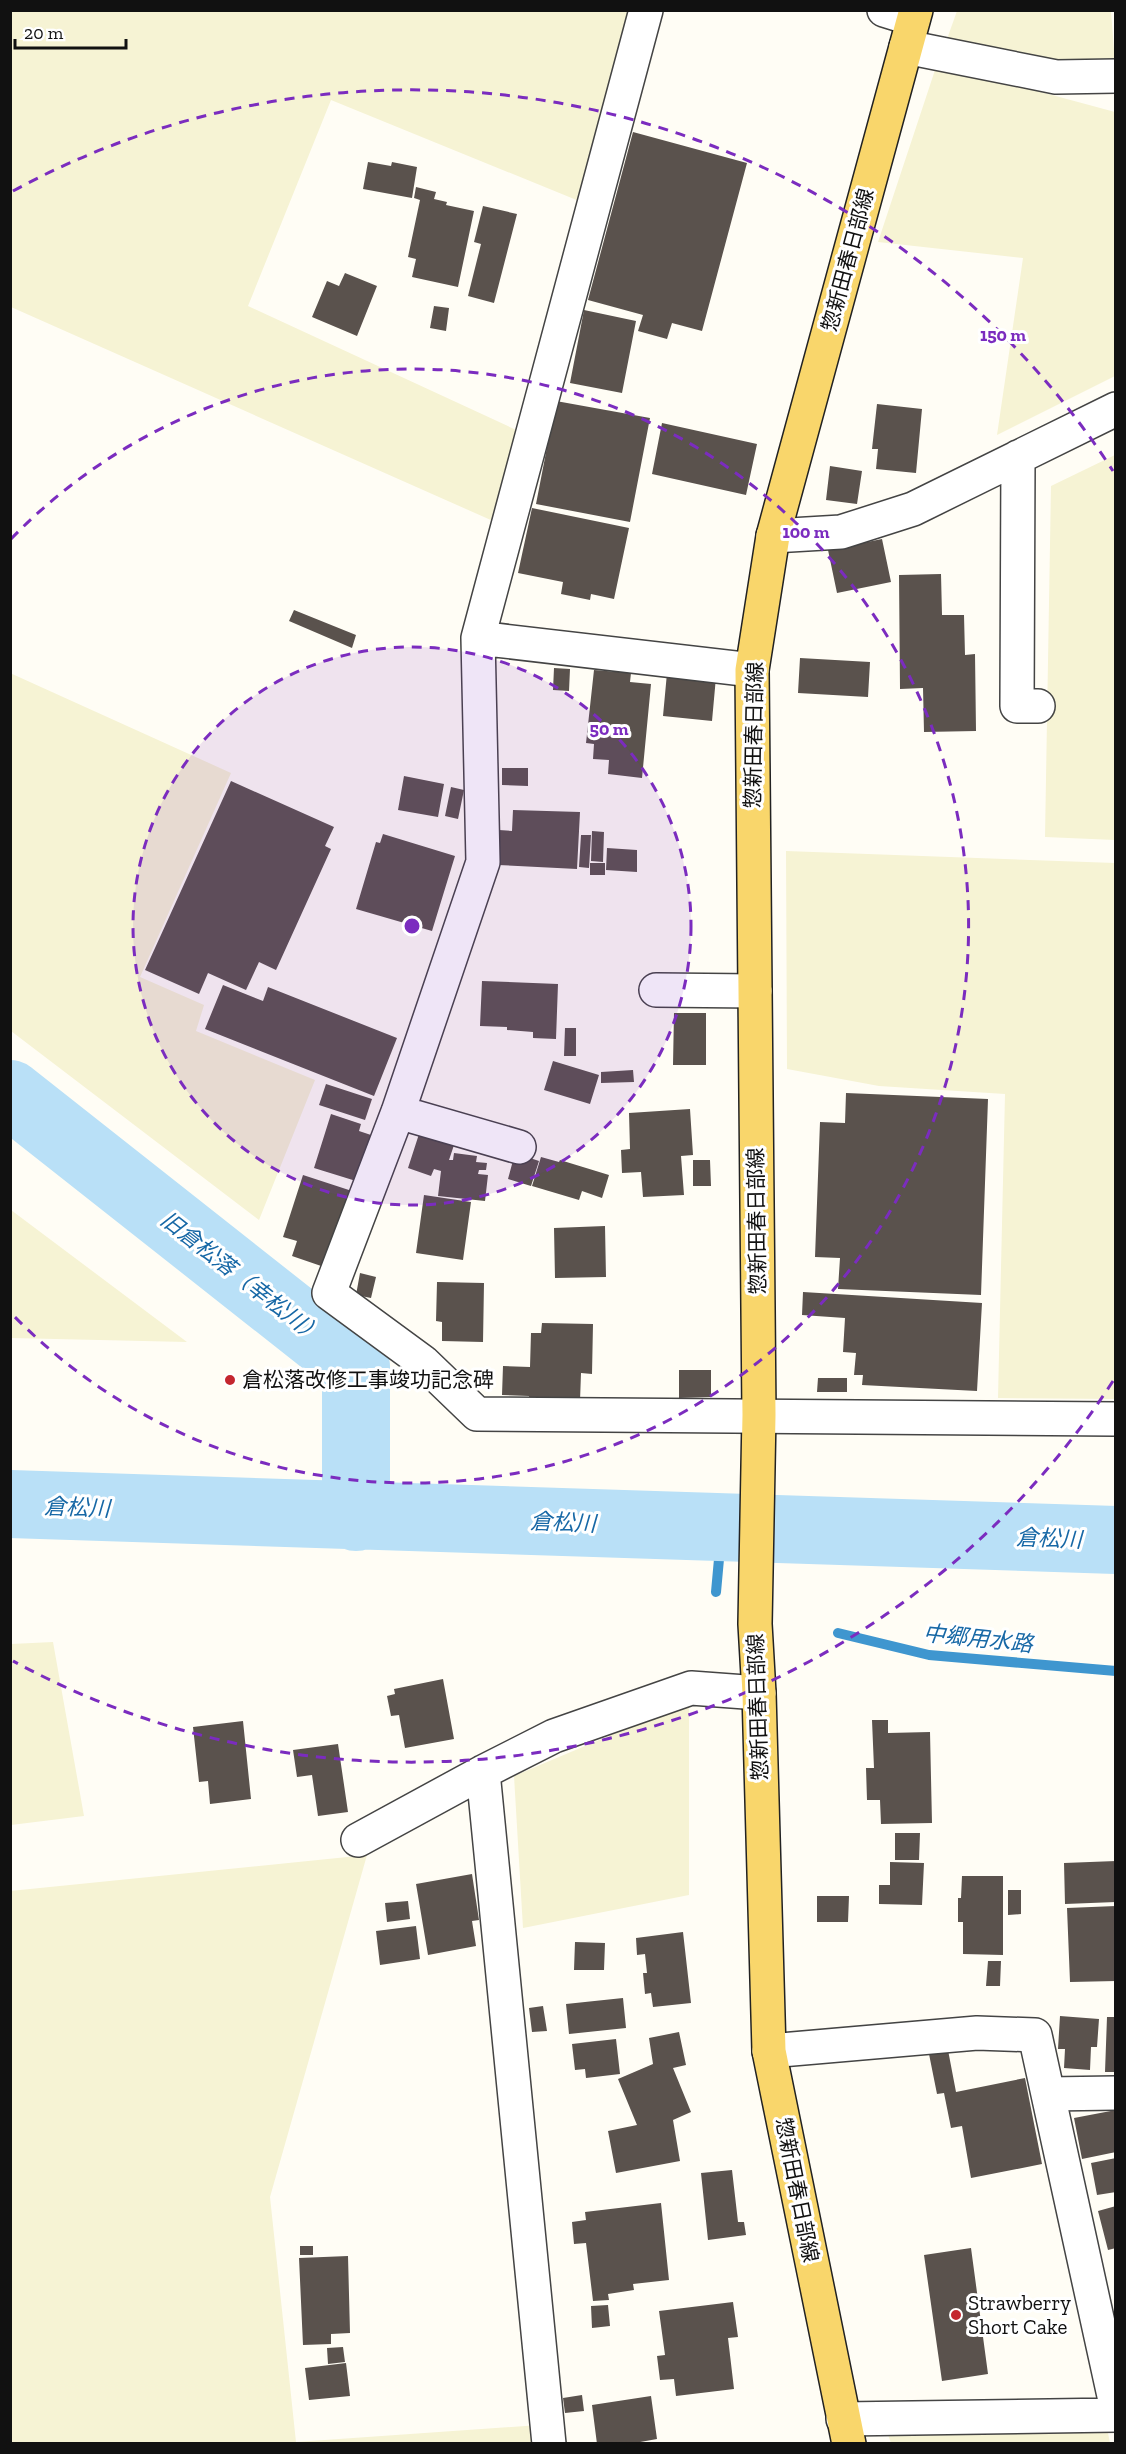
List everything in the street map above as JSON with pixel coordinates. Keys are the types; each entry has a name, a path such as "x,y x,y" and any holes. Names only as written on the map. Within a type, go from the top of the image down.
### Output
{"main road":[{"name":"惣新田春日部線","path":"846,2431 769,2051 755,1624 759,1415 752,670 774,536 905,22"}],"street":[{"path":"646,10 478,639 483,862 398,1112 329,1293 423,1362 477,1414 1116,1419"},
{"path":"905,22 1056,77 1115,77"},
{"path":"774,536 841,532 913,509 1116,409"},
{"path":"1018,457 1017,706 1038,706"},
{"path":"478,639 752,670"},
{"path":"656,990 755,991"},
{"path":"398,1112 519,1147"},
{"path":"358,1840 554,1736 691,1688 759,1693"},
{"path":"483,1772 549,2444"},
{"path":"769,2051 977,2033 1035,2035 1116,2405"},
{"path":"1048,2094 1116,2093"},
{"path":"846,2431 1116,2415"}],"shaded area":[{"path":"11,11 631,11 579,201 331,100 248,306 525,434 493,521 11,307"},
{"path":"957,11 1111,11 1115,63 1063,69 947,39"},
{"path":"937,64 1115,112 1115,376 997,435 1023,258 878,242"},
{"path":"1115,455 1115,840 1045,837 1051,486"},
{"path":"10,673 231,773 140,977 204,1005 196,1031 315,1080 259,1220 11,1031"},
{"path":"786,851 1115,863 1115,1399 998,1398 1005,1094 879,1086 787,1069"},
{"path":"11,1210 187,1342 11,1338"},
{"path":"53,1642 84,1816 11,1825 11,1644"},
{"path":"689,1702 689,1895 523,1928 514,1776"},
{"path":"367,1855 270,2197 296,2442 539,2425 541,2443 11,2443 10,1891"},
{"path":"1107,2428 1110,2443 891,2443 887,2432"}],"building":[{"path":"633,132 747,163 702,331 672,323 667,339 638,331 643,315 588,300"},
{"path":"368,162 391,166 392,162 417,167 412,198 363,189"},
{"path":"416,187 436,192 434,199 447,202 446,205 474,211 458,287 412,277 416,259 408,257 420,200 414,198"},
{"path":"483,206 517,214 494,303 468,296 481,244 474,242"},
{"path":"345,273 377,286 357,336 312,317 327,281 339,286"},
{"path":"434,306 449,308 446,331 430,328"},
{"path":"584,310 636,321 622,393 570,383"},
{"path":"556,401 650,418 630,522 536,504"},
{"path":"877,404 922,409 916,473 876,469 878,449 872,449"},
{"path":"662,423 757,444 746,495 652,474"},
{"path":"830,466 862,471 857,504 826,500"},
{"path":"532,508 629,528 614,599 591,594 590,600 561,594 563,582 518,573"},
{"path":"882,539 891,582 837,593 828,550"},
{"path":"941,574 942,615 964,615 965,655 975,654 976,731 924,732 923,688 900,689 899,575"},
{"path":"294,610 356,635 352,648 289,621"},
{"path":"800,658 870,662 868,697 798,693"},
{"path":"554,668 570,669 569,691 553,690"},
{"path":"594,670 631,673 630,682 651,684 642,778 608,774 609,760 593,759 594,744 586,743"},
{"path":"667,673 716,677 712,721 663,716"},
{"path":"502,768 528,768 528,786 502,785"},
{"path":"404,776 444,784 438,817 398,810"},
{"path":"231,781 334,827 325,846 331,849 276,970 259,962 246,990 208,973 199,994 145,970"},
{"path":"451,787 464,790 458,819 445,816"},
{"path":"513,810 580,812 577,869 498,865 499,830 512,831"},
{"path":"592,831 604,832 603,862 591,861"},
{"path":"383,834 455,856 432,931 356,909 376,842 380,843"},
{"path":"581,835 591,835 589,868 579,867"},
{"path":"607,848 637,850 637,872 606,870"},
{"path":"590,863 605,863 605,875 590,875"},
{"path":"482,981 558,984 556,1039 533,1038 533,1032 507,1030 507,1027 480,1026"},
{"path":"223,985 263,1001 268,987 397,1038 374,1096 205,1029"},
{"path":"674,1013 706,1013 706,1065 673,1065"},
{"path":"565,1028 576,1028 576,1056 564,1056"},
{"path":"553,1061 599,1075 590,1104 544,1090"},
{"path":"633,1070 634,1082 601,1083 601,1072"},
{"path":"326,1084 372,1099 365,1120 319,1105"},
{"path":"846,1093 988,1099 981,1295 838,1289 840,1258 815,1257 820,1122 845,1123"},
{"path":"690,1109 693,1155 681,1156 684,1195 643,1197 641,1172 622,1173 621,1150 630,1149 629,1113"},
{"path":"331,1114 361,1124 359,1131 371,1135 356,1181 314,1168"},
{"path":"419,1134 454,1145 449,1160 453,1160 454,1153 477,1156 476,1162 487,1163 486,1170 479,1170 478,1174 488,1175 485,1201 438,1196 441,1171 434,1169 431,1176 408,1168"},
{"path":"515,1153 539,1161 531,1186 508,1179"},
{"path":"541,1157 559,1162 560,1160 609,1175 602,1198 582,1191 579,1200 532,1186"},
{"path":"693,1160 710,1160 711,1186 693,1186"},
{"path":"303,1175 352,1191 327,1268 292,1256 297,1241 283,1237"},
{"path":"424,1195 471,1202 463,1260 416,1253"},
{"path":"605,1226 606,1277 555,1278 554,1228"},
{"path":"360,1273 376,1277 371,1298 356,1295"},
{"path":"437,1282 484,1283 483,1342 442,1341 442,1322 436,1321"},
{"path":"803,1292 982,1303 977,1391 862,1385 863,1375 854,1375 856,1353 843,1352 845,1318 802,1315"},
{"path":"542,1323 593,1324 592,1374 581,1373 580,1401 529,1400 529,1396 502,1395 503,1366 530,1367 531,1333 541,1333"},
{"path":"679,1370 711,1370 711,1397 679,1398"},
{"path":"818,1378 847,1378 847,1392 817,1392"},
{"path":"443,1679 454,1739 405,1748 399,1715 391,1716 387,1696 395,1694 394,1689"},
{"path":"872,1720 888,1720 888,1733 930,1732 932,1823 881,1824 880,1800 867,1800 866,1768 874,1768"},
{"path":"243,1721 251,1799 210,1804 208,1781 199,1782 193,1727"},
{"path":"338,1744 348,1812 318,1816 312,1775 297,1777 293,1750"},
{"path":"895,1833 920,1833 919,1860 895,1860"},
{"path":"1116,1861 1116,1902 1065,1904 1064,1863"},
{"path":"890,1862 924,1863 922,1905 879,1904 879,1885 890,1885"},
{"path":"472,1874 479,1920 472,1921 476,1946 428,1955 416,1884"},
{"path":"962,1876 1003,1876 1003,1955 963,1954 963,1922 958,1922 958,1898 961,1898"},
{"path":"1008,1890 1021,1890 1021,1914 1008,1915"},
{"path":"817,1896 849,1896 848,1922 817,1922"},
{"path":"408,1901 410,1919 387,1922 385,1903"},
{"path":"1116,1906 1116,1981 1070,1982 1067,1908"},
{"path":"416,1926 420,1959 380,1965 376,1931"},
{"path":"683,1932 691,2003 653,2007 651,1993 645,1994 643,1973 647,1973 645,1954 637,1955 636,1938"},
{"path":"575,1942 605,1943 604,1970 574,1970"},
{"path":"988,1961 1001,1961 1000,1986 986,1986"},
{"path":"623,1998 626,2028 569,2034 566,2004"},
{"path":"543,2006 547,2031 532,2032 529,2008"},
{"path":"1060,2016 1099,2019 1097,2047 1091,2047 1090,2070 1064,2068 1065,2049 1058,2049"},
{"path":"1107,2017 1116,2017 1116,2072 1105,2072"},
{"path":"679,2032 686,2065 673,2068 691,2112 673,2120 680,2161 616,2173 608,2131 637,2125 618,2079 653,2064 649,2038"},
{"path":"616,2039 620,2074 586,2078 585,2069 575,2070 572,2044"},
{"path":"948,2050 956,2092 1025,2078 1042,2164 971,2178 962,2126 951,2128 944,2093 937,2094 929,2054"},
{"path":"1116,2110 1116,2152 1082,2159 1074,2118"},
{"path":"1116,2158 1116,2192 1097,2195 1091,2163"},
{"path":"732,2170 738,2222 744,2222 746,2235 708,2240 701,2173"},
{"path":"661,2203 669,2280 633,2284 634,2290 608,2294 609,2300 593,2301 586,2243 574,2244 572,2222 586,2220 585,2212"},
{"path":"1116,2206 1116,2248 1108,2250 1098,2211"},
{"path":"300,2246 313,2246 313,2255 300,2255"},
{"name":"Strawberry Short Cake","path":"971,2248 988,2374 942,2381 924,2255"},
{"path":"348,2256 350,2333 331,2334 331,2344 303,2345 299,2258"},
{"path":"733,2302 738,2337 728,2338 734,2389 676,2396 674,2379 660,2380 657,2356 665,2355 659,2311"},
{"path":"608,2305 610,2326 592,2328 591,2306"},
{"path":"343,2347 345,2362 328,2364 327,2348"},
{"path":"346,2363 350,2396 309,2400 305,2368"},
{"path":"582,2395 584,2411 565,2413 563,2398"},
{"path":"651,2396 657,2439 629,2444 597,2444 592,2405"}],"waterway":[{"name":"旧倉松落（幸松川）","path":"10,1094 356,1367 356,1517"},
{"name":"倉松川","path":"10,1504 1116,1540"},
{"path":"716,1592 722,1526"},
{"name":"中郷用水路","path":"838,1633 929,1655 1116,1671"}],"place":[{"name":"倉松落改修工事竣功記念碑","path":"230,1380"},
{"name":"Strawberry Short Cake","path":"956,2315"}]}
